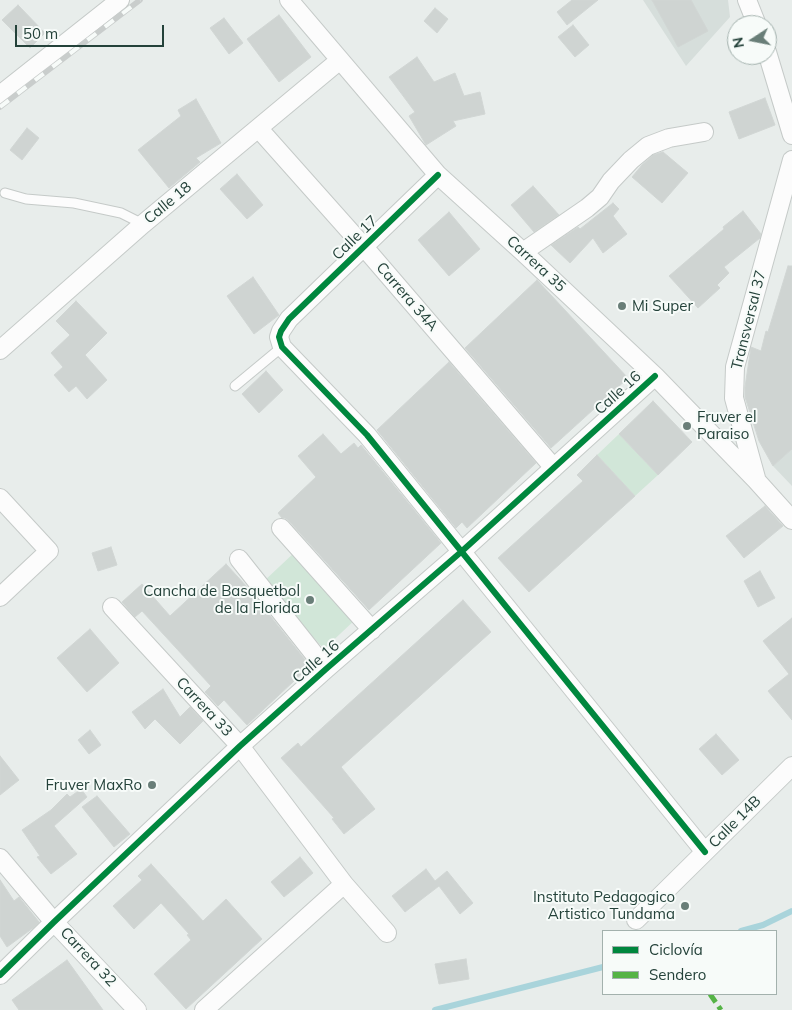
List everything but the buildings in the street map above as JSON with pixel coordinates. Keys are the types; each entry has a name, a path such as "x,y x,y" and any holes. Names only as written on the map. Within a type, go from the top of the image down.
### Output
{"street":[{"path":"0,95 120,0"},
{"name":"Carrera 35","path":"289,0 438,175 655,376 792,520"},
{"path":"747,0 753,15"},
{"name":"Calle 18","path":"0,350 143,224 340,60"},
{"path":"771,65 792,135"},
{"name":"Carrera 34A","path":"259,129 364,247 554,468"},
{"path":"523,252 587,208 600,196 630,160 648,146 669,138 704,132"},
{"name":"Transversal 37","path":"756,480 734,398 735,366 792,160"},
{"name":"Calle 17","path":"282,347 279,337 289,319 438,175"},
{"path":"282,347 367,435 705,852"},
{"name":"Calle 16","path":"0,975 240,746 461,552 655,376"},
{"path":"0,498 49,551 0,597"},
{"path":"281,528 372,630"},
{"path":"239,559 326,669"},
{"name":"Carrera 33","path":"112,607 240,746 344,884 387,933"},
{"name":"Calle 14B","path":"636,920 792,766"},
{"name":"Carrera 32","path":"0,858 54,922 137,1010"},
{"path":"204,1010 344,884"}],"lane":[{"path":"5,193 26,199 74,204 121,213 143,224"},
{"path":"235,386 282,347"}],"shaded area":[{"path":"643,0 728,0 730,15 727,15 727,20 686,66"},
{"path":"792,449 792,486 773,466"}],"green space":[{"path":"619,434 658,475 635,496 597,455"},
{"name":"Cancha de Basquetbol de la Florida","path":"296,551 357,618 324,649 263,582"}],"waterway":[{"path":"745,930 763,925 792,911"},
{"path":"435,1010 602,967"}],"railway":[{"path":"0,107 140,0"}],"marked path":[{"path":"711,995 721,1010"}],"cycle path":[{"path":"438,175 289,319 279,337 282,347 367,435 705,852"},
{"path":"0,975 240,746 461,552 655,376"}],"place":[{"name":"Mi Super","path":"622,306"},
{"name":"Fruver el Paraiso","path":"687,426"},
{"name":"Cancha de Basquetbol de la Florida","path":"310,600"},
{"name":"Fruver MaxRo","path":"152,785"},
{"name":"Instituto Pedagogico Artistico Tundama","path":"685,906"}]}
